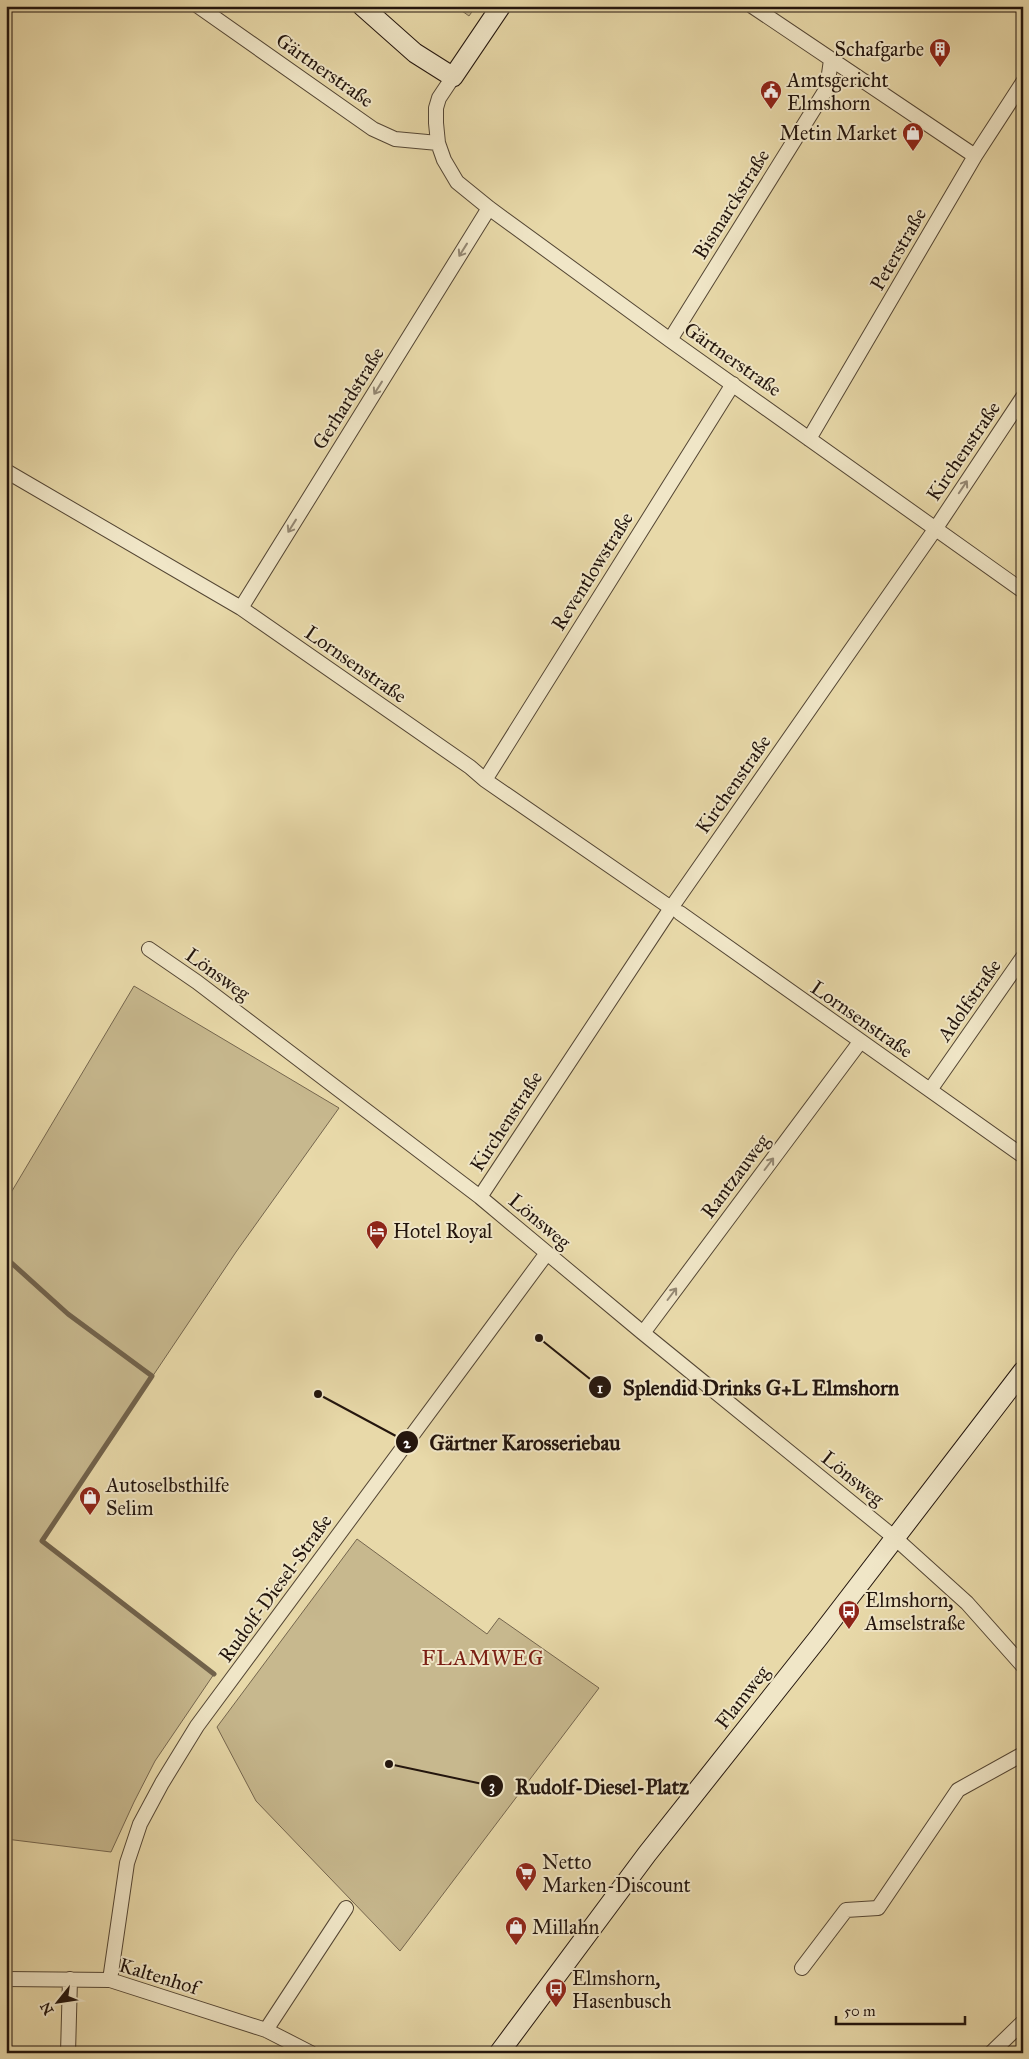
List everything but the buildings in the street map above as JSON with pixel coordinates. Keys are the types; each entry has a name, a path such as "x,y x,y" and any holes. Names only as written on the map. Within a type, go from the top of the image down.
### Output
{"main road":[{"path":"362,6 415,53 453,77 501,6"},
{"name":"Flamweg","path":"499,2053 647,1854 819,1637 1023,1371"}],"street":[{"name":"Gärtnerstraße","path":"198,6 373,129 395,140 438,144"},
{"path":"752,6 975,156"},
{"name":"Bismarckstraße","path":"670,340 827,88 831,60"},
{"name":"Gärtnerstraße","path":"453,77 439,98 436,108 436,123 438,144 456,182 670,340 1023,591"},
{"name":"Peterstraße","path":"809,438 975,156 1023,82"},
{"name":"Gerhardstraße","path":"241,608 489,208"},
{"name":"Reventlowstraße","path":"485,780 734,384"},
{"name":"Kirchenstraße","path":"480,1197 936,528 1023,397"},
{"name":"Lornsenstraße","path":"6,471 241,608 470,767 485,780 675,910 1023,1156"},
{"name":"Lönsweg","path":"149,949 197,982 480,1197 642,1333 895,1538 967,1603 1023,1666"},
{"name":"Adolfstraße","path":"930,1090 1023,957"},
{"name":"Rantzauweg","path":"642,1333 860,1042"},
{"name":"Rudolf-Diesel-Straße","path":"110,1980 127,1863 140,1824 162,1783 197,1726 547,1253"},
{"path":"802,1968 846,1910 878,1908 958,1790 1023,1754"},
{"path":"266,2030 346,1908"},
{"name":"Kaltenhof","path":"6,1979 110,1980 266,2030 311,2053"},
{"path":"68,2053 70,1979"},
{"path":"991,2053 1023,2022"}],"shaded area":[{"path":"455,6 476,6 469,16"},
{"path":"134,986 339,1108 236,1252 42,1541 214,1674 155,1761 111,1852 6,1839 6,1201"},
{"path":"357,1539 487,1634 499,1618 599,1688 400,1951 256,1801 217,1727"}],"waterway":[{"path":"6,1258 68,1314 152,1376 42,1541 214,1674"}],"place":[{"name":"Schafgarbe","path":"940,68"},
{"name":"Amtsgericht Elmshorn","path":"771,110"},
{"name":"Metin Market","path":"913,152"},
{"name":"Hotel Royal","path":"377,1250"},
{"name":"Splendid Drinks G+L Elmshorn","path":"539,1338"},
{"name":"Gärtner Karosseriebau","path":"318,1394"},
{"name":"Autoselbsthilfe Selim","path":"90,1516"},
{"name":"Elmshorn, Amselstraße","path":"849,1630"},
{"name":"Rudolf-Diesel-Platz","path":"389,1764"},
{"name":"Netto Marken-Discount","path":"526,1892"},
{"name":"Millahn","path":"516,1946"},
{"name":"Elmshorn, Hasenbusch","path":"556,2008"}],"district":[{"name":"FLAMWEG","path":"483,1658"}]}
